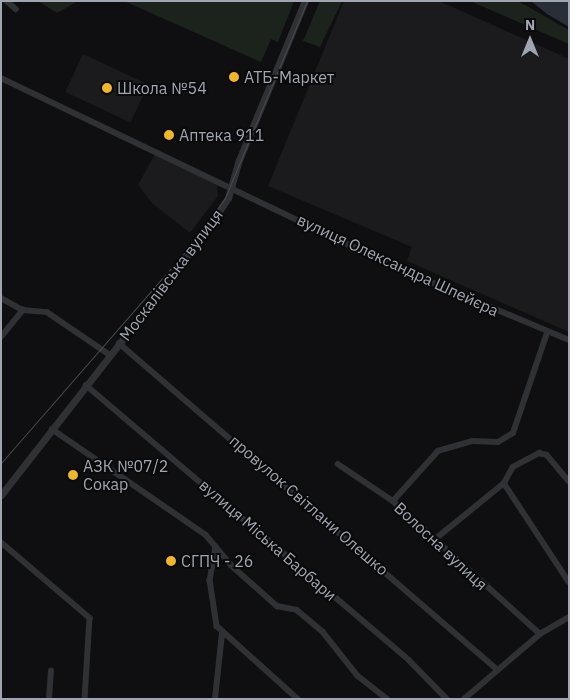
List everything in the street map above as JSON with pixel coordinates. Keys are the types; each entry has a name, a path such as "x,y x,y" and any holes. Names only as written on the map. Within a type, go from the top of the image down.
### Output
{"street":[{"path":"7,1 16,9"},
{"name":"Москалівська вулиця","path":"1,495 196,245 228,198 229,186 305,1"},
{"name":"вулиця Олександра Шпейєра","path":"1,78 398,268 547,333 569,340"},
{"path":"1,298 23,310 47,312 110,355"},
{"path":"1,337 23,310"},
{"path":"392,501 438,452 472,441 498,442 514,433 547,333"},
{"name":"провулок Світлани Олешко","path":"119,343 496,669"},
{"name":"вулиця Міська Барбари","path":"86,385 409,660 447,699"},
{"path":"52,429 206,535 231,565 277,606 297,610 323,632 358,676 387,699"},
{"path":"433,541 504,483 513,467 539,453 547,455 569,481"},
{"name":"Волосна вулиця","path":"338,464 392,501 433,541 540,634"},
{"path":"504,483 569,582"},
{"path":"1,542 84,611 92,627 85,699"},
{"path":"216,547 210,580 213,618 222,633 298,699"},
{"path":"464,699 496,669 540,634 569,617"},
{"path":"215,699 222,633"},
{"path":"49,699 51,671"}],"shaded area":[{"path":"38,1 78,1 57,13"},
{"path":"124,1 294,1 278,42 271,39 261,62"},
{"path":"320,1 342,1 320,47 303,41"},
{"path":"344,1 439,1 569,59 569,332 407,261 412,247 268,186"},
{"path":"470,1 518,1 569,30 569,44"},
{"path":"531,1 569,1 569,27 547,14"},
{"name":"Школа №54","path":"83,54 148,84 131,122 65,92"},
{"path":"155,154 217,182 218,196 190,233 152,203 138,185"}],"tram line":[{"path":"1,463 193,243 225,198 307,1"}],"place":[{"name":"АТБ-Маркет","path":"234,77"},
{"name":"Школа №54","path":"107,88"},
{"name":"Аптека 911","path":"169,135"},
{"name":"АЗК №07/2 Сокар","path":"73,475"},
{"name":"СГПЧ - 26","path":"171,561"}]}
